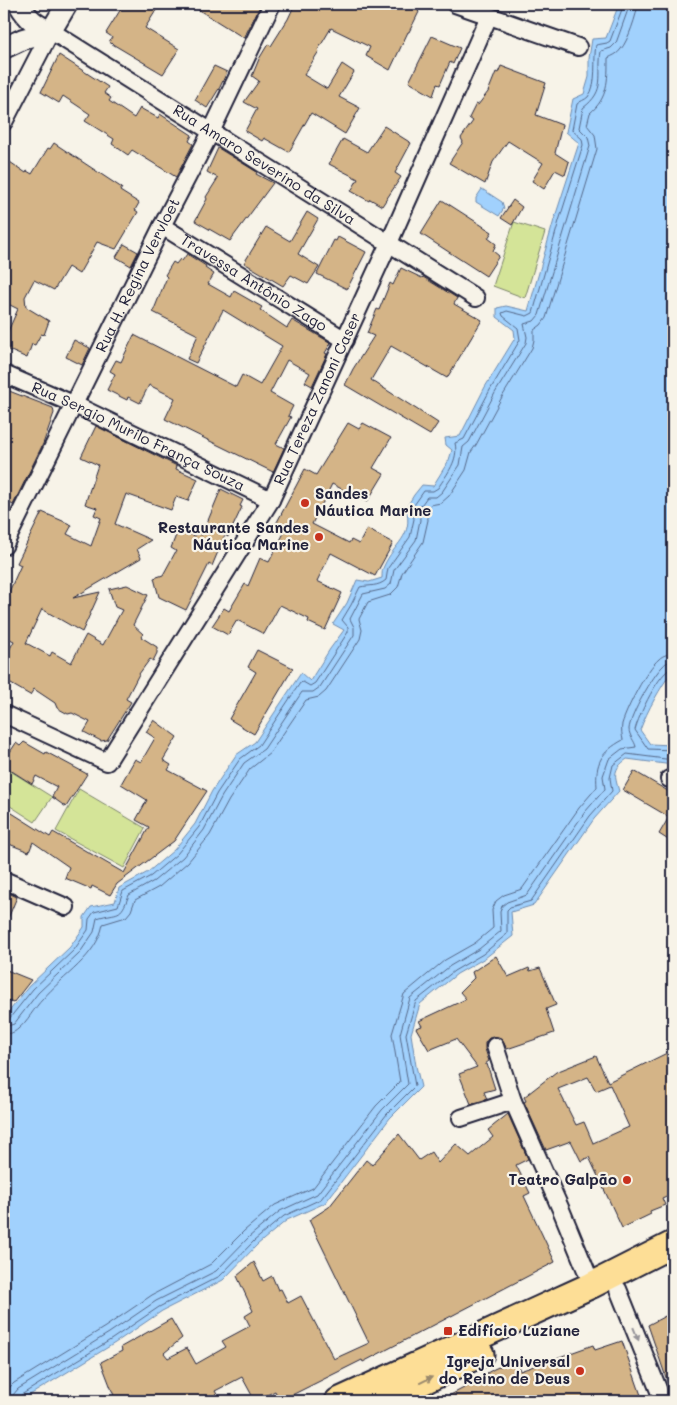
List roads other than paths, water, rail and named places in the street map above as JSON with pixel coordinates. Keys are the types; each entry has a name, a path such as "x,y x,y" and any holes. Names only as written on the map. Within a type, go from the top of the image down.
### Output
{"main road":[{"path":"338,1401 592,1285 673,1244"},
{"path":"382,1401 673,1261"}],"street":[{"path":"19,4 31,21 51,31"},
{"path":"4,122 51,31 68,4"},
{"name":"Rua H. Regina Vervloet","path":"4,546 162,226 212,132 272,4"},
{"path":"455,4 578,47"},
{"name":"Rua Tereza Zanoni Caser","path":"4,714 107,762 271,500 389,244 489,16"},
{"path":"4,48 24,39 51,31"},
{"name":"Rua Amaro Severino da Silva","path":"51,31 476,298"},
{"name":"Travessa Antônio Zago","path":"162,226 345,340"},
{"name":"Rua Sergio Murilo França Souza","path":"4,374 73,404 271,500"},
{"path":"4,880 66,907"},
{"path":"495,1046 513,1100 592,1285"},
{"path":"462,1118 513,1100"},
{"path":"618,1289 663,1401"}],"water":[{"path":"619,4 673,4 673,670 663,684 640,730 650,744 673,745 673,765 627,759 622,763 616,773 619,791 594,819 534,905 511,912 513,936 485,958 457,974 420,1004 411,1034 421,1087 390,1118 325,1203 287,1220 257,1245 223,1280 162,1311 115,1343 20,1401 4,1401 4,1018 29,986 70,947 84,927 84,917 91,907 115,902 119,888 148,872 174,850 195,824 212,791 236,755 255,742 301,673 310,681 344,630 333,624 347,603 357,580 369,582 382,578 383,567 405,533 408,518 406,508 422,485 433,486 449,460 452,450 446,445 445,438 460,436 485,387 515,338 514,330 497,317 497,308 506,306 528,311 554,220 579,143 566,132 573,99 584,94 589,77 592,39 606,38"},
{"path":"482,189 502,202 504,208 499,216 476,202 476,198"}],"place":[{"name":"Sandes Náutica Marine","path":"305,503"},
{"name":"Restaurante Sandes Náutica Marine","path":"319,537"},
{"name":"Teatro Galpão","path":"627,1180"},
{"name":"Edifício Luziane","path":"448,1331"},
{"name":"Igreja Universal do Reino de Deus","path":"580,1371"}]}
